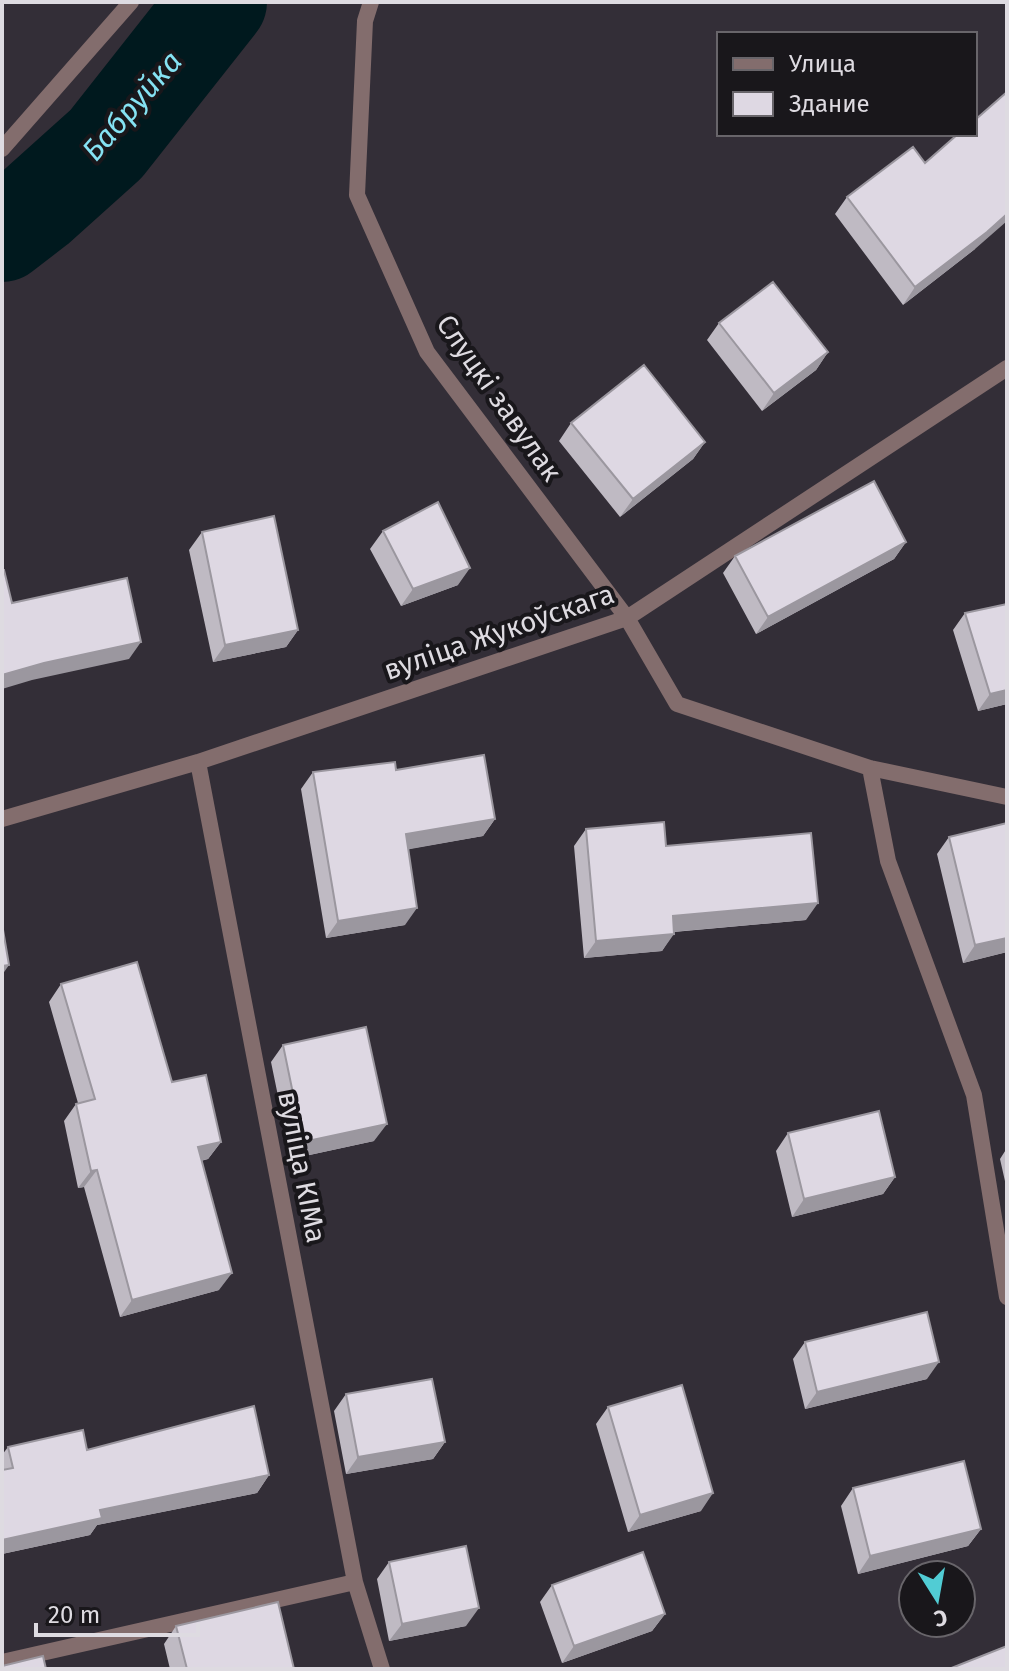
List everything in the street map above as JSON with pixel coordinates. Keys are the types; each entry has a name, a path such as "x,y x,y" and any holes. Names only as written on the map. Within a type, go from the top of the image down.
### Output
{"street":[{"path":"2,149 131,2"},
{"name":"Слуцкі завулак","path":"371,2 365,21 357,195 427,352 627,618 677,704 870,768 1007,797"},
{"name":"вуліца Жукоўскага","path":"2,819 198,762 627,618 1007,368"},
{"name":"вуліца КІМа","path":"198,762 355,1582 382,1669"},
{"path":"870,768 888,861 974,1095 1007,1297"},
{"path":"2,1662 355,1582"}],"building":[{"path":"1007,92 1007,214 915,287 847,197 913,147 925,163 956,136 977,136 977,118"},
{"path":"773,282 828,352 774,393 719,323"},
{"path":"644,365 705,442 633,499 571,423"},
{"path":"874,481 906,542 768,617 735,556"},
{"path":"438,502 470,568 413,589 383,531"},
{"path":"274,516 298,630 225,645 202,532"},
{"path":"2,570 12,603 127,578 141,642 2,675"},
{"path":"1007,604 1007,690 990,694 965,613"},
{"path":"484,755 495,819 406,834 417,908 338,921 313,772 395,762 396,770"},
{"path":"664,822 666,846 811,833 818,903 673,916 674,934 596,941 586,829"},
{"path":"1007,823 1007,938 975,945 949,837"},
{"path":"2,924 9,965 2,966"},
{"path":"137,962 172,1082 206,1075 221,1142 198,1147 232,1273 132,1300 97,1170 91,1171 76,1104 95,1099 61,984"},
{"path":"366,1027 387,1124 303,1142 283,1045"},
{"path":"879,1111 895,1177 804,1199 788,1133"},
{"path":"927,1312 939,1362 817,1392 805,1342"},
{"path":"432,1379 445,1442 358,1457 346,1394"},
{"path":"682,1385 713,1493 640,1515 608,1407"},
{"path":"254,1406 269,1475 100,1510 102,1518 2,1540 2,1470 13,1468 8,1447 83,1430 87,1450"},
{"path":"964,1461 981,1529 870,1556 853,1488"},
{"path":"466,1546 479,1608 402,1624 389,1562"},
{"path":"643,1552 665,1614 574,1646 552,1585"},
{"path":"278,1602 294,1669 187,1669 176,1626"},
{"path":"1007,1646 1007,1669 949,1669"},
{"path":"43,1656 46,1669 2,1669 2,1666"}],"waterway":[{"name":"Бабруйка","path":"2,233 106,144 218,2"}]}
